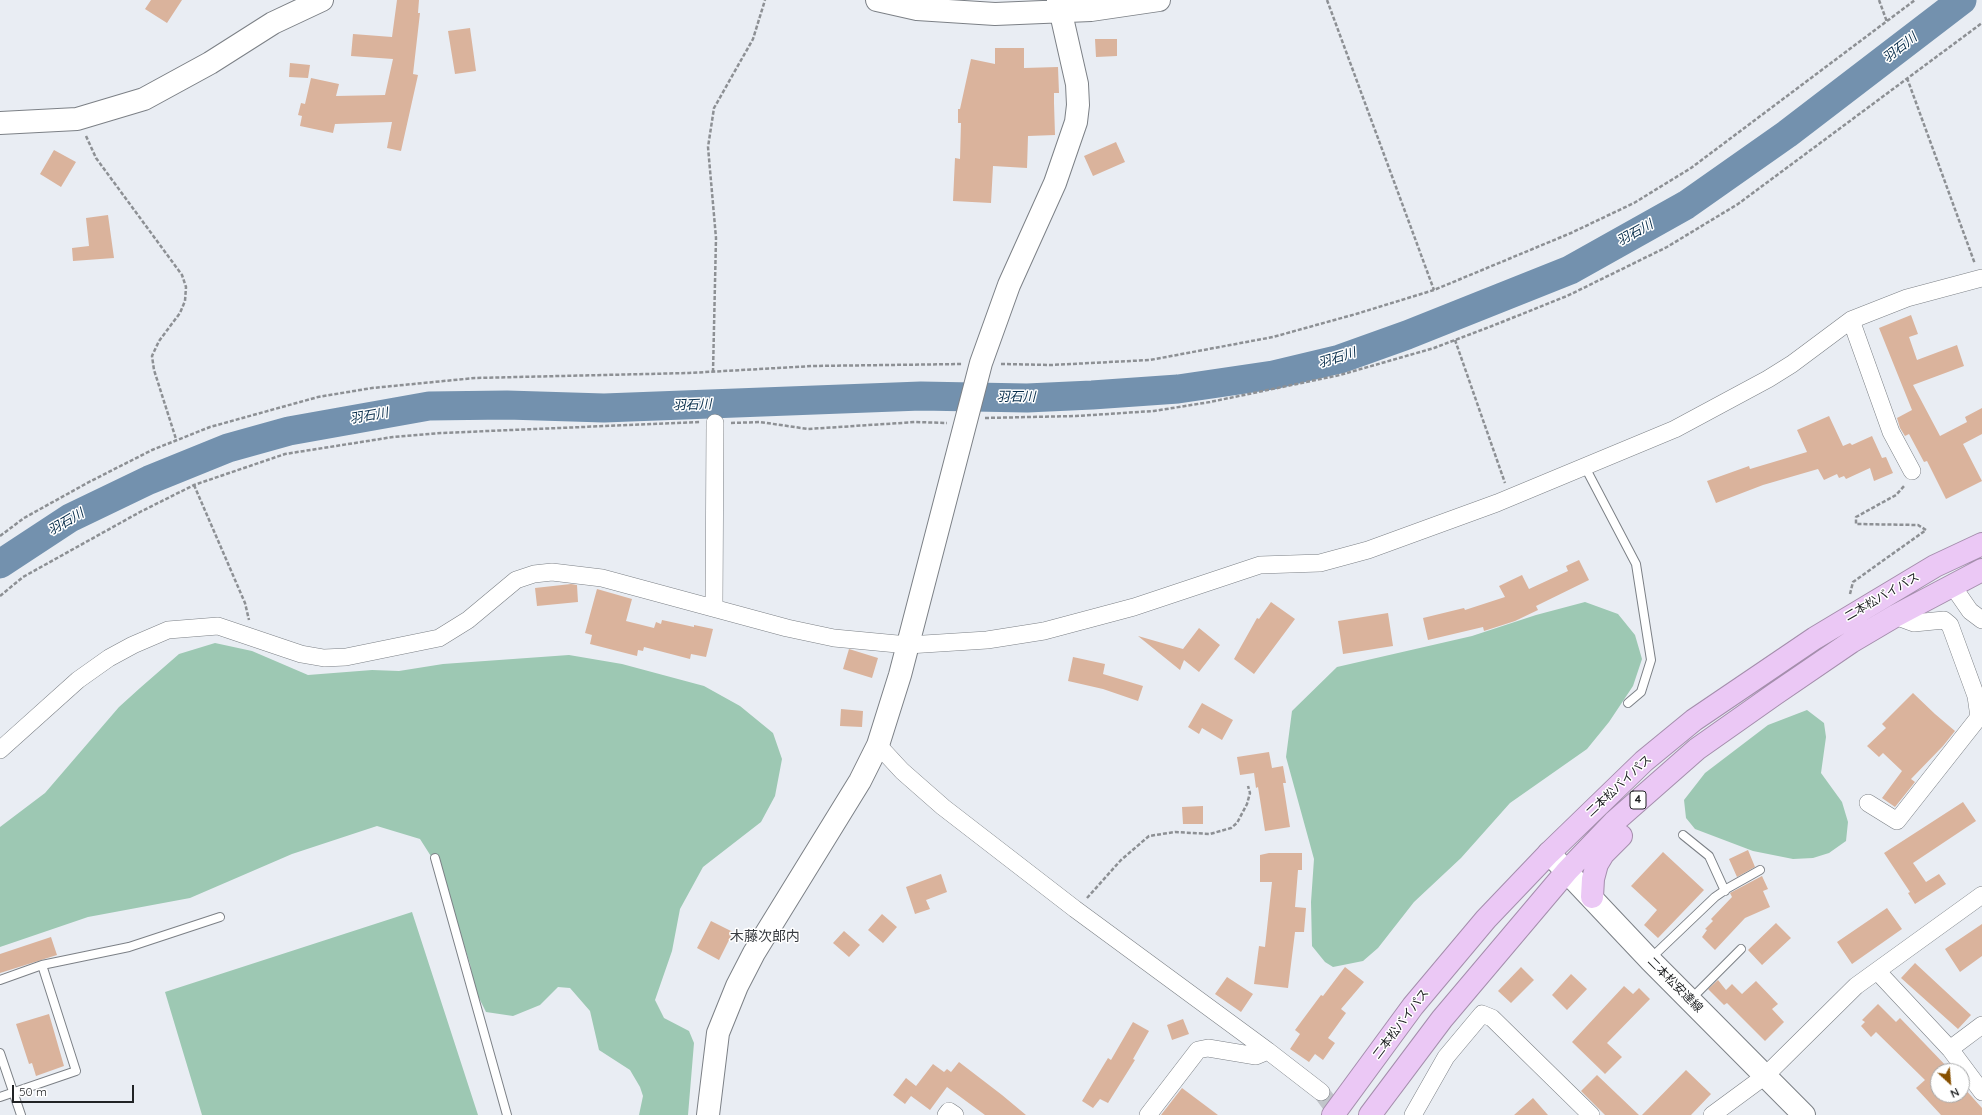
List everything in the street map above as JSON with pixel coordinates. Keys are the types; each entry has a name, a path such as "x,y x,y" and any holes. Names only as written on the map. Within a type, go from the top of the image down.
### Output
{"highway":[{"path":"1936,566 1982,538"},
{"name":"二本松バイパス","path":"1333,1115 1412,1006 1486,919 1549,853 1644,761 1694,720 1815,638 1936,566 1982,544"},
{"name":"二本松バイパス","path":"1370,1115 1442,1019 1567,872 1614,822 1696,749 1738,719 1851,642 1895,616 1982,570"},
{"path":"1592,897 1593,879 1597,864 1603,854 1722,742 1738,719"}],"street":[{"path":"0,123 77,119 144,99 210,63 273,23 322,0"},
{"path":"877,0 917,9 957,6 995,14 1059,6 1092,10 1159,0"},
{"path":"708,1115 718,1033 737,986 754,954 860,781 878,745 900,675 980,366 1010,285 1055,183 1076,122 1078,105 1077,84 1059,6"},
{"path":"0,750 78,680 109,658 148,637 168,630 218,626 301,654 324,658 346,657 439,638 458,628 516,580 534,574 552,572 602,578 788,628 834,638 908,645 987,640 1044,631 1134,607 1260,565 1320,563 1368,550 1510,497 1675,429 1768,379 1792,364 1851,320 1907,298 1981,279"},
{"path":"1851,320 1891,432 1912,471"},
{"path":"714,608 715,423"},
{"path":"1952,585 1970,612 1982,620"},
{"path":"1868,803 1897,821 1981,719 1976,696 1950,625 1944,620 1914,623 1895,616"},
{"path":"878,745 919,788 1075,909 1268,1051 1321,1092"},
{"name":"二本松安達線","path":"1549,853 1650,960 1804,1115"},
{"path":"1712,1115 1765,1076 1856,986 1982,895"},
{"path":"1877,971 1950,1049 1982,1092"},
{"path":"1413,1115 1446,1057 1482,1014 1492,1018 1591,1115"},
{"path":"1950,1049 1982,1025"},
{"path":"1148,1115 1198,1050 1208,1048 1256,1056 1268,1051"},
{"path":"946,1115 949,1111 955,1115"}],"lane":[{"path":"1585,467 1636,564 1651,660 1641,692 1628,703"},
{"path":"1683,835 1710,856 1725,891"},
{"path":"435,858 507,1115"},
{"path":"1650,960 1715,897 1760,870"},
{"path":"0,980 42,965 129,947 220,917"},
{"path":"1690,1000 1741,949"},
{"path":"0,1097 76,1071 42,965"},
{"path":"0,1053 21,1115"}],"path":[{"path":"713,372 716,238 708,147 714,108 753,39 765,0"},
{"path":"1327,0 1434,290"},
{"path":"1878,0 1886,22"},
{"path":"0,536 24,518 89,482 176,439 258,412 318,397 372,388 475,378 713,372 813,366 1051,365 1150,360 1273,337 1356,314 1434,290 1571,233 1634,203 1691,168 1915,0"},
{"path":"0,596 23,577 140,512 194,485 284,454 393,438 441,433 691,421 715,423 760,422 808,429 1154,410 1210,402 1340,375 1455,340 1567,296 1666,247 1738,204 1982,23"},
{"path":"1907,78 1981,279"},
{"path":"77,119 96,158 182,275 186,287 185,301 180,313 159,341 152,356 154,370 176,439"},
{"path":"1455,340 1510,497"},
{"path":"1849,595 1854,582 1926,530 1918,525 1856,524 1856,518 1896,495 1912,478 1912,471"},
{"path":"194,485 245,603 253,638"},
{"path":"1075,909 1093,892 1121,860 1149,836 1175,832 1210,834 1231,828 1237,823 1246,804 1250,793 1248,786"}],"green space":[{"path":"1585,602 1618,614 1635,635 1642,659 1633,686 1609,722 1587,749 1510,803 1461,858 1414,902 1378,948 1363,961 1333,967 1325,962 1312,946 1311,902 1314,859 1286,757 1292,711 1337,667 1472,636 1536,615"},
{"path":"215,643 252,651 308,675 372,670 399,671 443,664 569,655 622,664 704,686 740,706 773,733 782,759 775,796 761,822 703,867 680,909 672,951 655,1000 664,1018 689,1031 694,1043 688,1115 639,1115 643,1096 640,1087 630,1070 599,1050 590,1011 570,988 558,987 540,1005 513,1016 486,1012 475,990 470,964 441,872 420,839 377,826 292,854 190,898 88,917 0,947 0,827 45,793 119,707 179,654"},
{"path":"1807,710 1824,723 1826,737 1821,773 1842,802 1848,822 1846,841 1829,853 1813,858 1793,859 1753,851 1695,829 1686,818 1684,800 1705,773 1768,725"},
{"path":"412,912 478,1115 202,1115 165,992"}],"building":[{"path":"151,0 182,0 167,23 145,9"},
{"path":"397,0 419,0 418,13 420,13 413,74 418,75 401,151 387,148 392,122 335,124 333,133 300,126 302,116 298,115 301,103 305,104 311,78 339,84 336,96 385,95 393,59 351,56 353,34 392,37"},
{"path":"470,28 476,71 455,74 448,31"},
{"path":"1095,39 1117,39 1117,56 1096,57"},
{"path":"995,48 1024,48 1024,68 1058,67 1059,93 1054,93 1055,135 1028,136 1027,168 993,166 991,203 953,201 955,158 960,159 961,123 958,123 958,109 960,109 971,59 995,64"},
{"path":"290,63 310,65 308,78 289,77"},
{"path":"1116,142 1125,162 1093,176 1084,156"},
{"path":"54,150 76,162 61,187 40,174"},
{"path":"108,215 114,258 73,261 72,248 89,246 86,218"},
{"path":"1911,315 1918,334 1909,337 1917,360 1957,345 1964,366 1913,385 1940,436 1967,422 1965,417 1982,408 1982,434 1963,444 1982,481 1946,499 1927,461 1924,462 1909,434 1905,436 1900,428 1897,418 1912,410 1879,328"},
{"path":"1829,416 1843,446 1850,443 1852,445 1872,436 1882,458 1886,457 1893,473 1874,481 1870,468 1846,479 1844,476 1839,478 1837,474 1824,480 1818,469 1763,485 1716,503 1707,481 1749,466 1750,469 1807,452 1797,430"},
{"path":"1579,560 1589,580 1536,606 1538,610 1515,621 1484,631 1483,627 1428,640 1423,618 1464,608 1465,610 1505,597 1499,586 1522,575 1529,589 1568,571 1566,566"},
{"path":"571,584 577,585 578,602 537,606 535,588"},
{"path":"597,589 632,599 626,621 654,628 656,622 661,624 662,620 694,627 694,625 713,629 706,657 691,654 690,659 644,647 643,651 638,650 637,656 590,644 592,635 585,633"},
{"path":"1271,602 1295,619 1254,674 1234,659 1257,618 1259,619"},
{"path":"1388,613 1393,646 1343,654 1338,621"},
{"path":"1199,628 1220,645 1199,672 1184,660 1180,670 1138,636 1183,649"},
{"path":"849,649 878,658 872,678 843,669"},
{"path":"1073,657 1105,664 1103,674 1143,686 1138,701 1103,689 1068,681"},
{"path":"1913,693 1955,731 1943,746 1911,779 1915,782 1895,807 1882,798 1902,771 1883,753 1879,757 1867,746 1886,728 1882,724"},
{"path":"1202,703 1233,720 1222,740 1202,728 1199,734 1188,727"},
{"path":"841,709 863,711 862,727 840,726"},
{"path":"1269,752 1272,768 1283,766 1286,783 1283,783 1290,827 1265,831 1258,787 1256,788 1254,773 1240,775 1237,757"},
{"path":"1963,802 1976,821 1913,863 1926,882 1939,874 1946,884 1915,904 1908,893 1910,892 1884,853"},
{"path":"1203,806 1203,824 1183,824 1182,807"},
{"path":"1748,850 1755,867 1737,877 1729,859"},
{"path":"1663,852 1704,890 1658,938 1644,925 1657,910 1631,886"},
{"path":"1269,853 1302,853 1302,870 1298,870 1295,907 1306,908 1304,932 1295,932 1288,988 1254,984 1259,946 1265,947 1272,882 1260,882 1260,855"},
{"path":"941,874 947,892 926,900 930,909 915,914 906,887"},
{"path":"1762,876 1768,889 1763,891 1770,907 1745,918 1715,950 1702,937 1707,930 1705,929 1713,921 1711,919 1732,897 1730,893"},
{"path":"1887,908 1902,929 1852,964 1837,942"},
{"path":"882,914 897,927 883,943 868,930"},
{"path":"711,921 733,932 719,960 697,948"},
{"path":"1776,923 1791,938 1762,965 1748,950"},
{"path":"1982,924 1982,956 1960,972 1945,949"},
{"path":"844,931 860,945 849,957 833,943"},
{"path":"51,937 57,955 0,973 0,954"},
{"path":"1915,963 1971,1015 1958,1029 1901,978"},
{"path":"1345,967 1364,982 1341,1009 1346,1013 1328,1038 1335,1043 1323,1060 1315,1054 1309,1062 1290,1049 1300,1034 1295,1030 1321,995 1323,996"},
{"path":"1521,967 1534,980 1511,1003 1498,991"},
{"path":"1571,974 1587,989 1567,1010 1552,995"},
{"path":"1227,977 1253,994 1241,1012 1215,994"},
{"path":"1718,980 1726,990 1732,984 1742,994 1756,981 1778,1004 1772,1009 1784,1022 1765,1041 1727,1003 1724,1005 1708,989"},
{"path":"1624,986 1633,994 1639,988 1650,999 1607,1043 1622,1057 1605,1074 1572,1042"},
{"path":"1878,1004 1896,1022 1900,1018 1943,1063 1930,1063 1930,1103 1970,1103 1970,1095 1982,1108 1982,1115 1941,1115 1916,1088 1925,1080 1876,1032 1871,1037 1861,1026 1865,1022 1862,1020"},
{"path":"49,1014 64,1066 36,1076 32,1063 29,1064 16,1024"},
{"path":"1183,1019 1189,1034 1172,1040 1167,1025"},
{"path":"1133,1022 1149,1031 1133,1059 1135,1060 1108,1103 1100,1099 1093,1108 1082,1101 1108,1058 1111,1060"},
{"path":"959,1062 1026,1115 985,1115 947,1087 930,1110 911,1096 905,1104 893,1095 906,1078 916,1086 933,1064 944,1072 947,1069 951,1072"},
{"path":"1686,1070 1711,1094 1691,1115 1642,1115"},
{"path":"1597,1075 1639,1115 1605,1115 1581,1091"},
{"path":"1182,1088 1218,1115 1161,1115"},
{"path":"1533,1098 1548,1115 1514,1115"}],"waterway":[{"name":"羽石川","path":"0,564 70,518 149,480 228,448 289,431 429,406 507,405 604,408 921,396 1027,398 1092,395 1178,389 1273,375 1340,359 1407,335 1570,270 1686,205 1787,134 1962,0"}],"tunnel":[{"path":"1321,1092 1338,1115"}],"district":[{"name":"木藤次郎内","path":"765,937"}]}
